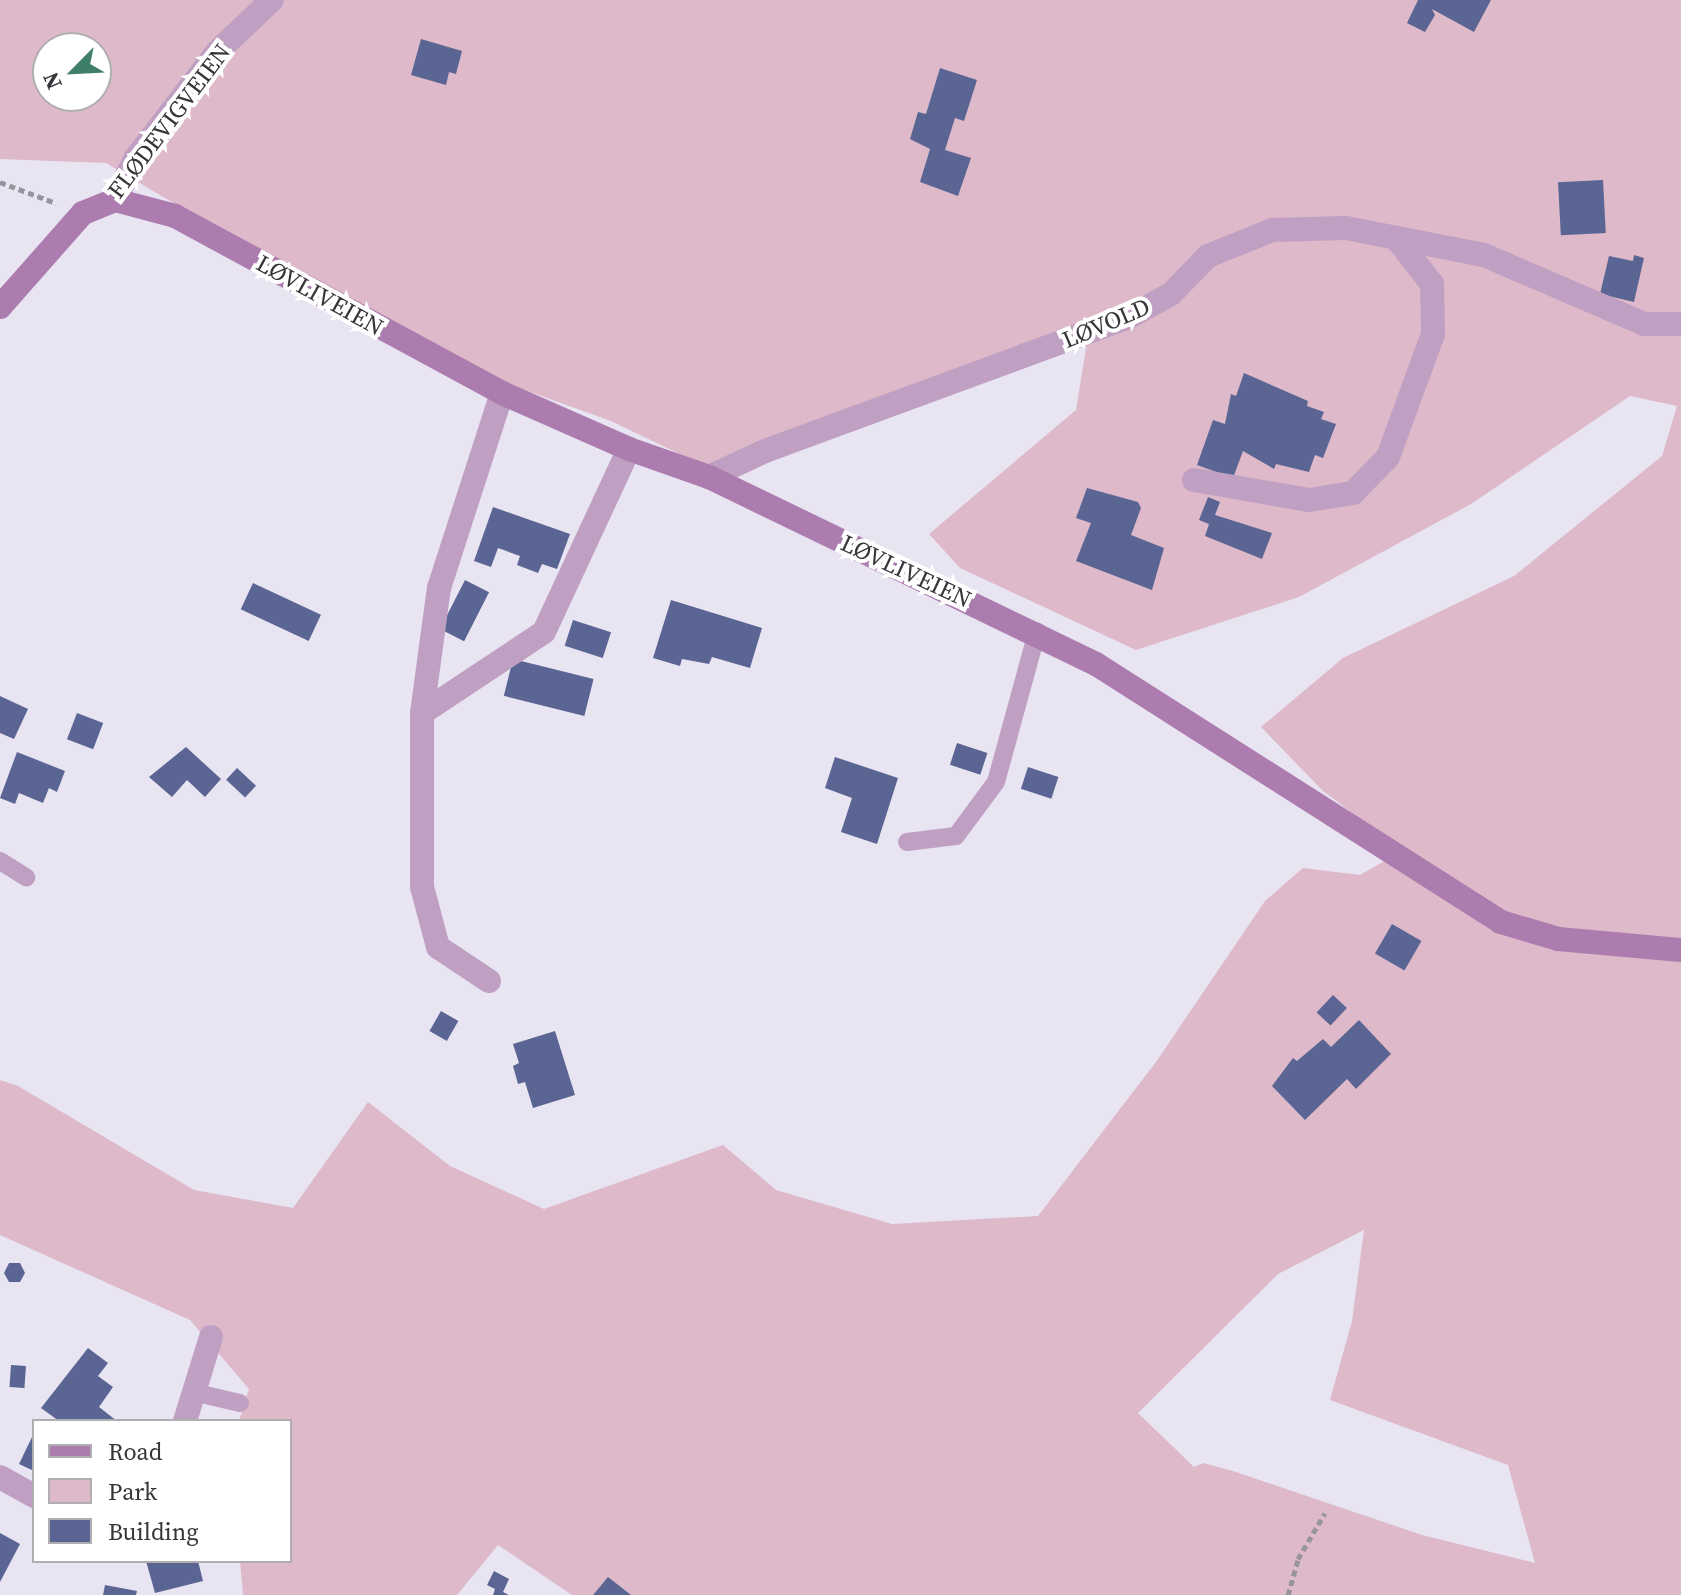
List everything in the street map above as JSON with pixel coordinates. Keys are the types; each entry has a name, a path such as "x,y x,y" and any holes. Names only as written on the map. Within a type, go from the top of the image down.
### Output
{"main road":[{"name":"FLØDEVIGVEIEN","path":"0,307 83,213 115,200"},
{"name":"LØVLIVEIEN","path":"115,200 175,216 502,393 629,449 709,477 1037,632 1096,664 1501,922 1558,939 1681,950"}],"street":[{"name":"FLØDEVIGVEIEN","path":"115,200 135,159 218,51 272,0"},
{"name":"LØVOLD","path":"709,477 765,451 1129,317 1171,294 1208,256 1272,230 1346,228 1484,255 1644,324 1681,324"},
{"path":"1194,480 1309,500 1353,493 1388,457 1433,334 1432,284 1396,238"},
{"path":"489,981 438,947 422,887 422,713 439,588 502,393"},
{"path":"422,713 544,632 629,449"},
{"path":"186,1419 197,1393 211,1337"},
{"path":"0,1477 32,1495"}],"lane":[{"path":"907,842 956,836 996,782 1037,632"},
{"path":"0,861 26,877"},
{"path":"197,1393 240,1403"}],"path":[{"path":"0,182 83,213"},
{"path":"1288,1595 1298,1559 1325,1513"}],"green space":[{"path":"0,0 1681,0 1681,1595 572,1595 498,1545 457,1595 243,1595 240,1563 292,1563 292,1419 240,1419 249,1389 190,1320 0,1235 0,1080 18,1086 194,1190 293,1208 368,1102 450,1166 544,1209 723,1145 776,1190 892,1224 1038,1216 1156,1062 1265,901 1303,868 1360,875 1402,851 1322,790 1261,727 1343,658 1514,576 1662,456 1677,406 1630,396 1471,504 1299,597 1136,650 960,568 929,534 1076,410 1087,342 721,474 611,421 433,357 106,163 0,159","holes":["1364,1230 1352,1321 1330,1400 1508,1465 1535,1563 1422,1535 1233,1471 1203,1463 1194,1467 1138,1413 1278,1274"]}],"building":[{"path":"1418,0 1491,0 1474,32 1432,9 1435,15 1425,32 1407,23"},
{"path":"421,39 462,51 456,74 449,72 446,85 411,75"},
{"path":"940,68 977,80 964,121 955,118 945,150 971,158 958,196 920,182 930,149 910,139 918,112 926,114"},
{"path":"1603,180 1606,233 1561,235 1558,182"},
{"path":"1634,255 1644,258 1634,302 1600,294 1609,256 1633,261"},
{"path":"1244,373 1308,401 1307,406 1324,412 1321,419 1336,424 1323,458 1315,455 1309,472 1276,464 1274,469 1243,451 1233,478 1197,465 1213,420 1225,424 1231,394 1236,396"},
{"path":"1087,488 1138,502 1141,508 1131,535 1164,548 1152,590 1076,561 1091,523 1076,518"},
{"path":"1208,497 1220,502 1215,515 1272,533 1262,559 1205,536 1209,524 1199,520"},
{"path":"493,507 570,534 557,569 542,564 538,573 517,565 520,556 498,548 491,567 474,561"},
{"path":"465,580 489,592 464,641 440,629"},
{"path":"253,583 321,615 309,641 241,609"},
{"path":"671,600 762,628 750,668 712,657 709,664 682,659 680,666 653,658"},
{"path":"573,620 611,632 603,658 565,646"},
{"path":"513,659 594,679 584,716 504,696"},
{"path":"0,696 28,709 14,739 0,733"},
{"path":"77,713 103,723 93,749 67,739"},
{"path":"957,743 987,753 980,775 950,765"},
{"path":"186,747 221,779 205,797 187,780 172,797 149,777"},
{"path":"17,752 65,771 57,792 49,788 43,803 19,793 15,804 0,798"},
{"path":"835,757 898,778 877,844 841,832 852,798 825,788"},
{"path":"1028,767 1058,777 1051,799 1021,789"},
{"path":"237,768 256,786 245,797 226,780"},
{"path":"1392,924 1421,941 1404,970 1375,953"},
{"path":"1333,995 1347,1008 1331,1026 1317,1013"},
{"path":"441,1011 458,1021 447,1041 430,1031"},
{"path":"1359,1020 1391,1054 1356,1089 1347,1079 1305,1120 1272,1086 1293,1058 1297,1061 1323,1039 1331,1047"},
{"path":"555,1031 575,1095 533,1108 525,1082 518,1084 513,1066 519,1063 513,1044"},
{"path":"9,1263 20,1263 25,1273 20,1282 9,1282 4,1273"},
{"path":"88,1348 108,1363 98,1376 113,1387 99,1407 114,1419 56,1419 41,1408"},
{"path":"11,1365 26,1366 24,1388 9,1387"},
{"path":"32,1437 32,1470 19,1464"},
{"path":"0,1533 20,1544 0,1582"},
{"path":"147,1563 198,1563 203,1581 155,1593"},
{"path":"494,1571 509,1579 503,1592 509,1595 493,1595 495,1589 487,1585"},
{"path":"608,1577 631,1595 593,1595"},
{"path":"105,1585 137,1591 136,1595 103,1595"}]}
